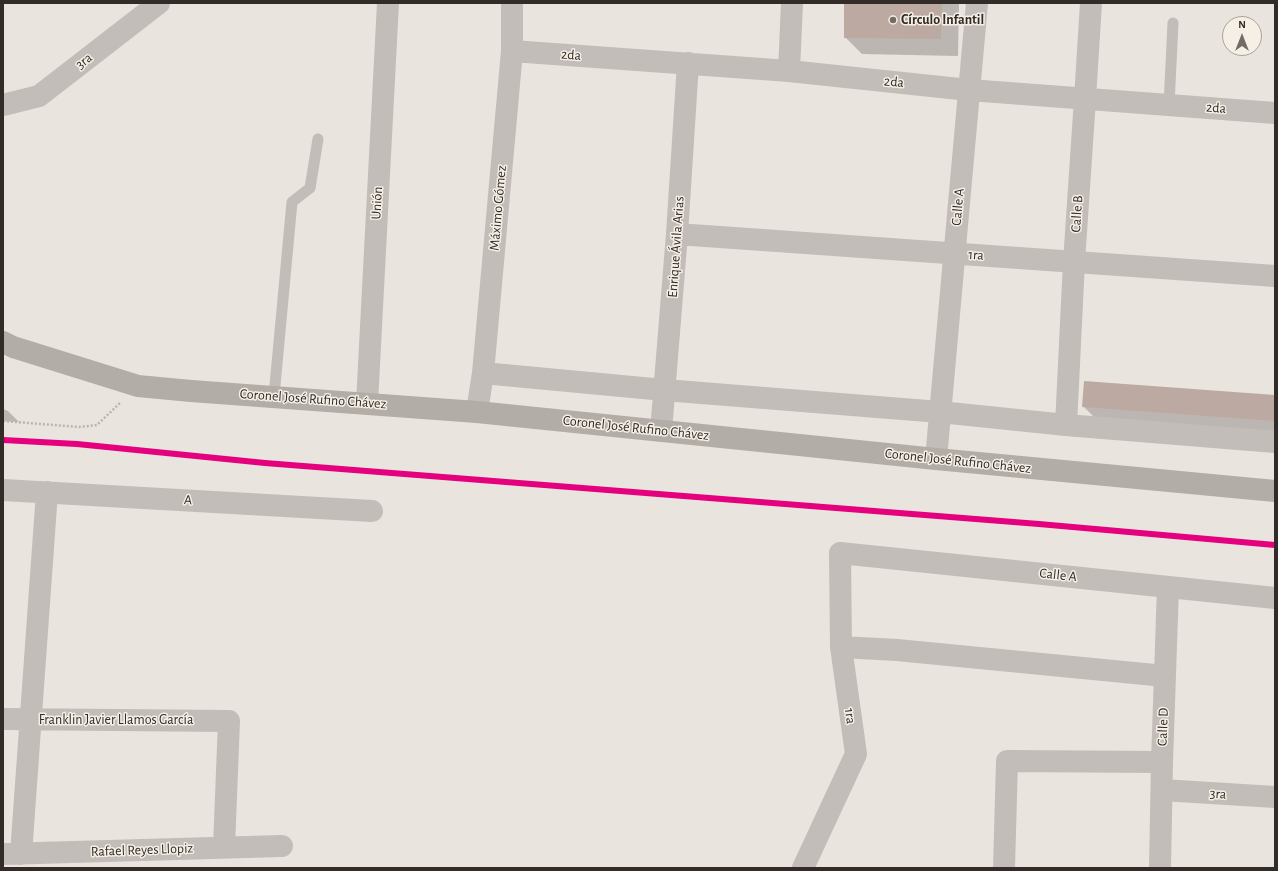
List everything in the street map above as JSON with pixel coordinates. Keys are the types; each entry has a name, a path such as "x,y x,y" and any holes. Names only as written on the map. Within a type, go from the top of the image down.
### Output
{"main road":[{"name":"Coronel José Rufino Chávez","path":"3,342 12,347 138,386 477,412 936,459 1275,491"}],"street":[{"name":"3ra","path":"3,104 39,96 159,3"},
{"name":"Unión","path":"366,403 388,3"},
{"name":"Máximo Gómez","path":"477,412 483,373 512,51 512,3"},
{"path":"789,71 792,3"},
{"name":"Calle A","path":"936,459 977,3"},
{"name":"Calle B","path":"1066,425 1074,262 1091,3"},
{"name":"2da","path":"512,51 789,71 970,90 1275,113"},
{"name":"Enrique Ávila Arias","path":"661,431 677,234 688,63"},
{"name":"1ra","path":"677,234 1275,276"},
{"path":"483,373 664,390 940,412 1066,425 1275,442"},
{"name":"A","path":"3,490 372,511"},
{"path":"12,854 30,719 47,492"},
{"name":"Calle A","path":"840,553 1275,598"},
{"name":"1ra","path":"803,868 856,754 841,647 840,553"},
{"name":"Calle D","path":"1160,868 1168,587"},
{"path":"841,647 896,650 1165,676"},
{"name":"Franklin Javier Llamos García","path":"3,719 229,720 224,848"},
{"path":"1004,868 1007,761 1162,762"},
{"name":"3ra","path":"1162,790 1275,797"},
{"name":"Rafael Reyes Llopiz","path":"12,854 282,846"}],"lane":[{"path":"1169,105 1173,24"},
{"path":"274,396 292,202 310,188 318,138"}],"path":[{"path":"3,422 79,427 97,425 138,386"}],"building":[{"name":"Círculo Infantil","path":"844,3 942,3 941,39 844,38"},
{"path":"1084,381 1275,395 1275,421 1082,407"}],"transit line":[{"path":"3,440 77,444 265,463 1039,524 1275,545"}],"place":[{"name":"Círculo Infantil","path":"893,20"}]}
